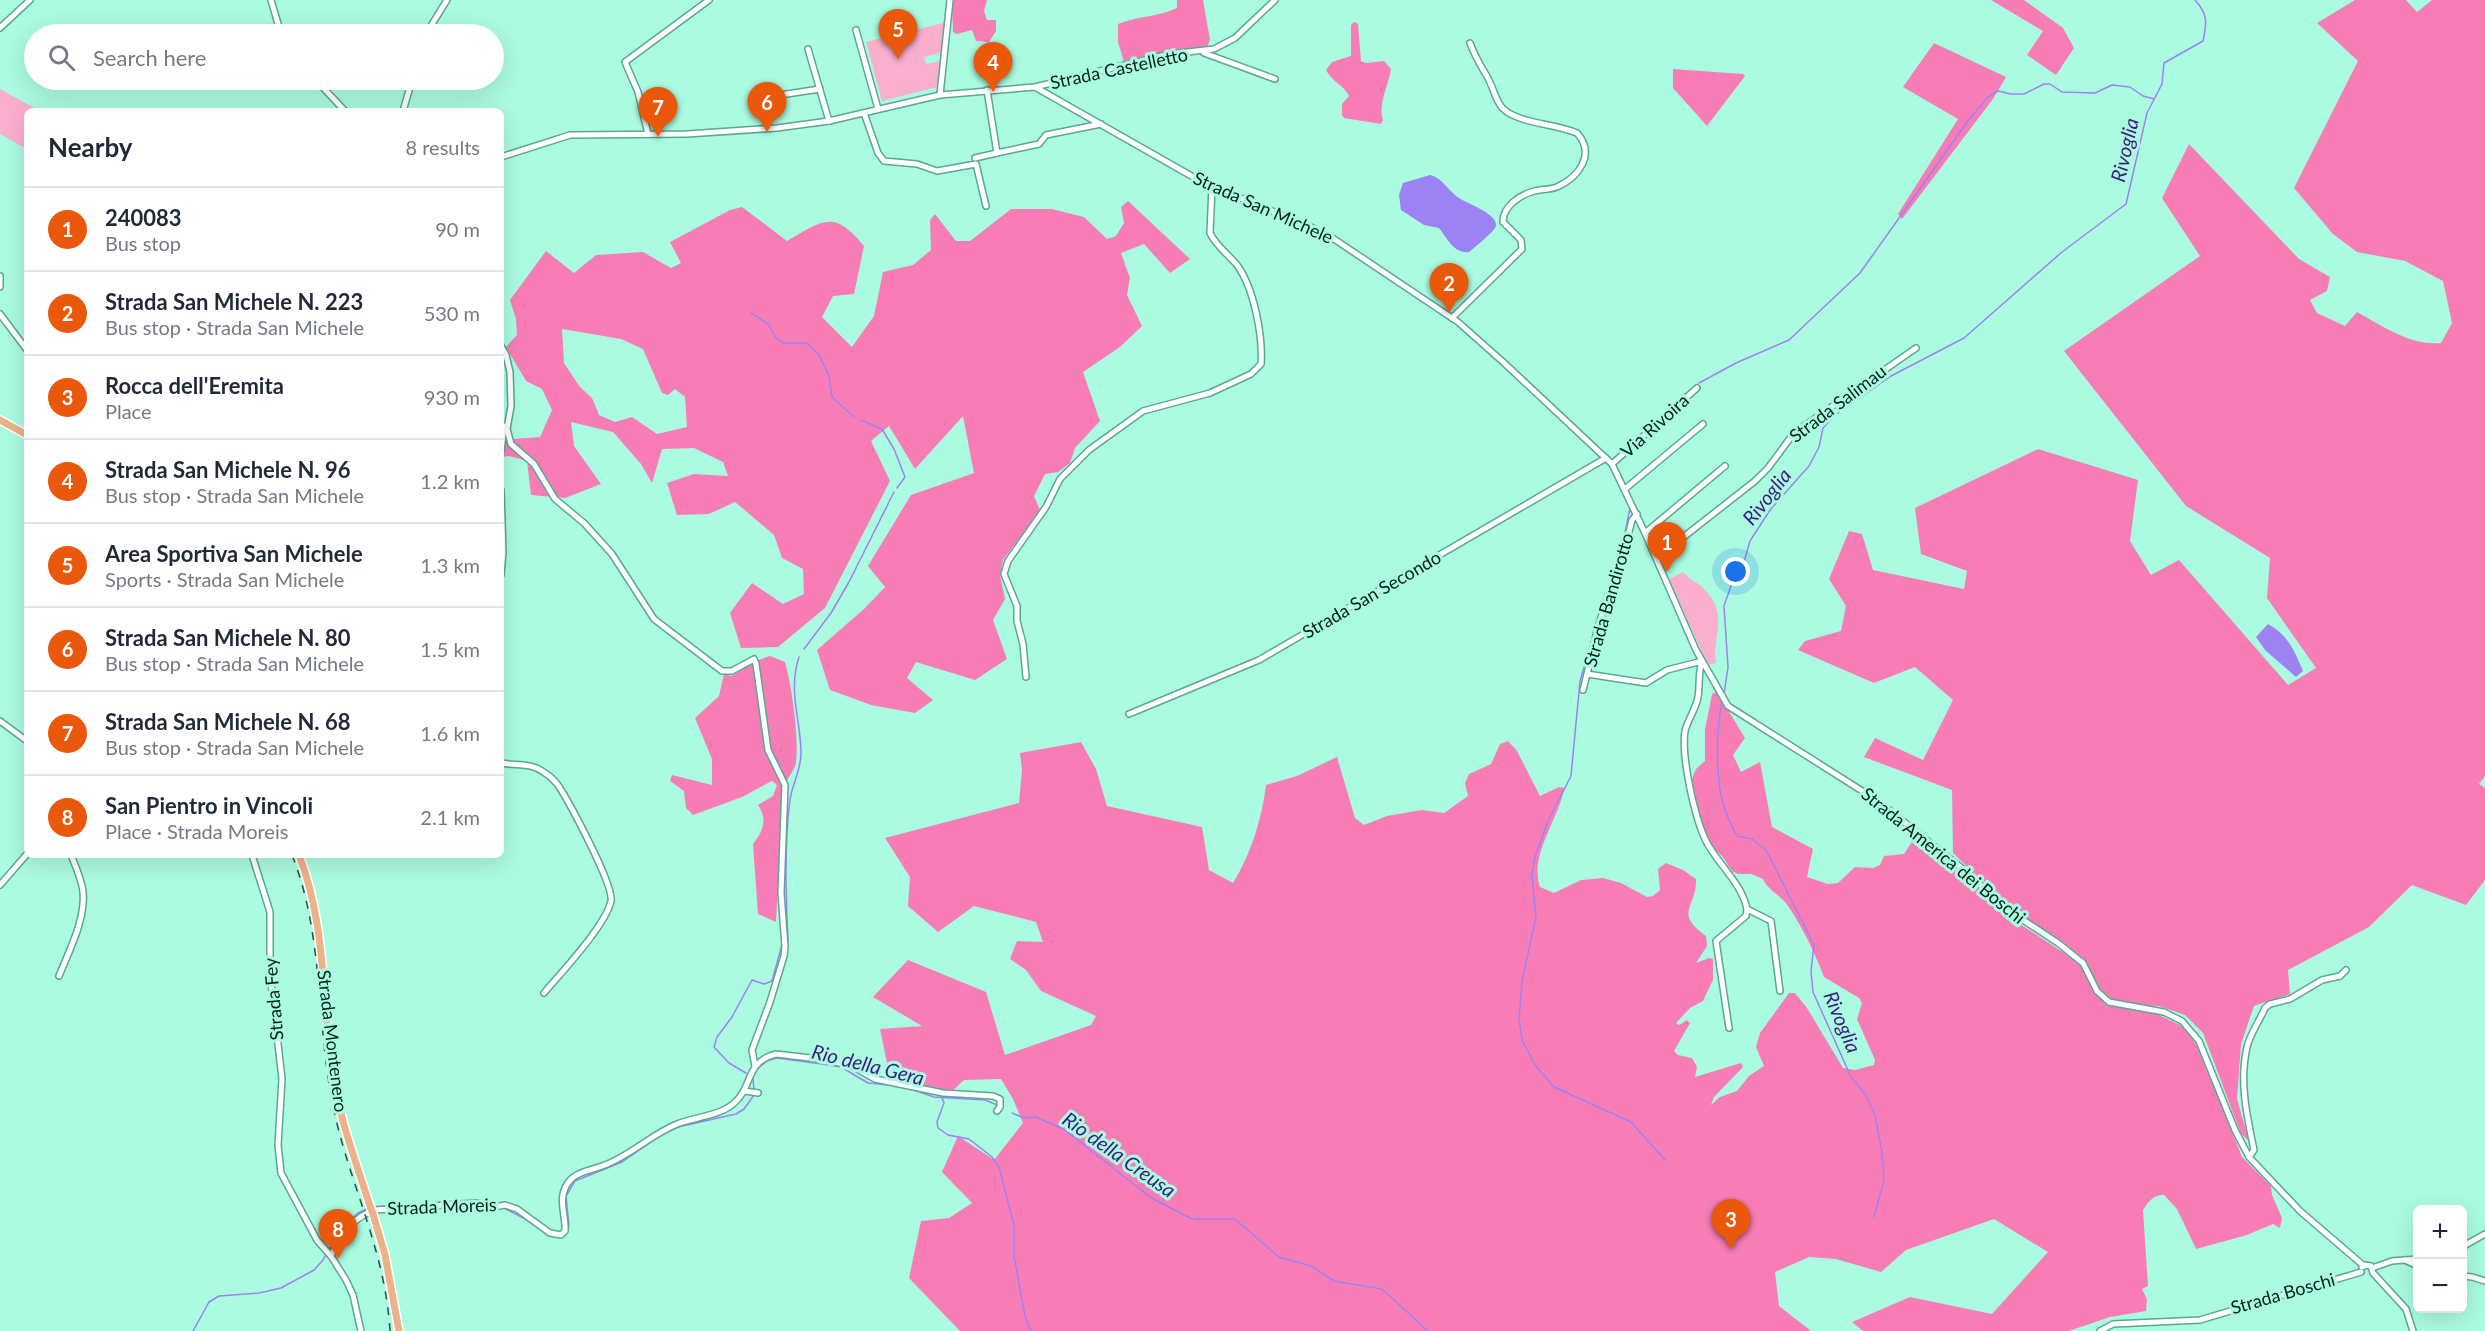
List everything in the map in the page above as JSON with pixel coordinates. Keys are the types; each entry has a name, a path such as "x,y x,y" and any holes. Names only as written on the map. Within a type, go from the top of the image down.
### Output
{"main road":[{"path":"0,420 24,433"},
{"name":"Strada Montenero","path":"299,858 318,920 337,1101 387,1264 399,1331"}],"street":[{"path":"0,28 30,0"},
{"path":"271,0 277,24"},
{"path":"432,24 447,0"},
{"path":"648,134 638,92 625,62 709,0"},
{"path":"940,95 950,0"},
{"name":"Strada Castelletto","path":"1035,87 1170,54 1202,52 1222,46 1234,38 1275,0"},
{"path":"856,30 878,109"},
{"path":"1452,318 1522,249 1521,240 1504,224 1504,214 1511,204 1527,193 1556,187 1573,176 1584,164 1585,150 1577,133 1520,118 1501,107 1495,99 1486,74 1470,43"},
{"path":"808,49 829,121"},
{"name":"Strada Castelletto","path":"1202,52 1275,79"},
{"path":"504,156 565,136 732,132 829,121 940,95 1035,87"},
{"name":"Strada San Michele","path":"1035,87 1212,186 1334,239 1452,318 1502,361 1606,458"},
{"path":"756,95 780,95 820,88"},
{"path":"325,90 342,108"},
{"path":"405,108 409,90"},
{"path":"987,90 997,153"},
{"path":"864,113 878,153 884,161 917,164 937,171 976,164 986,206"},
{"path":"975,158 1039,144 1046,135 1101,124"},
{"path":"1026,677 1023,644 1017,621 1017,606 1004,574 1008,561 1046,507 1060,479 1089,450 1143,411 1209,393 1251,374 1261,364 1259,331 1246,284 1236,264 1216,243 1210,233 1212,186"},
{"path":"0,276 0,287"},
{"path":"0,314 24,345"},
{"name":"Strada Salimau","path":"1655,555 1666,550 1755,481 1768,468 1794,433 1916,348"},
{"path":"504,350 510,372 507,429 511,444 534,464 555,499 584,523 612,554 654,620 722,671 732,671 754,659 759,676 768,750 785,785 781,893 784,956 752,1050 754,1066 768,1056 776,1054 827,1060 852,1066 875,1079 957,1095 993,1096 1000,1099 1000,1107 997,1111"},
{"name":"Via Rivoira","path":"1612,464 1697,388"},
{"path":"504,430 506,415 509,411"},
{"path":"1625,489 1702,423"},
{"name":"Strada America dei Boschi","path":"1606,458 1612,464 1637,514 1702,661 1726,702 1740,714 1878,801 1968,873 2002,906 2058,943 2083,963 2097,991 2109,1002 2164,1012 2182,1021 2199,1041 2235,1130 2249,1157 2300,1211 2363,1269"},
{"name":"Strada San Secondo","path":"1129,714 1259,660 1606,458"},
{"path":"1645,533 1725,466"},
{"name":"Strada Bandirotto","path":"1637,514 1632,520 1620,567 1609,592 1587,674 1646,683 1667,670 1702,661"},
{"path":"1702,661 1698,701 1684,740 1689,784 1706,841 1734,882 1747,909 1746,916 1716,941 1729,1028"},
{"path":"1583,690 1587,674"},
{"path":"0,721 24,739"},
{"path":"504,764 532,765 556,783 602,868 610,888 611,901 604,916 589,939 544,993"},
{"path":"0,885 24,857"},
{"path":"59,976 73,942 83,894 72,858"},
{"name":"Strada Fey","path":"253,858 270,912 270,974 282,1079 278,1145 281,1173 303,1215 328,1253"},
{"path":"1747,909 1771,921 1780,992"},
{"path":"2249,1157 2254,1150 2244,1105 2243,1075 2247,1044 2265,1008 2270,1004 2290,999 2322,980 2340,976 2346,970"},
{"name":"Strada Moreis","path":"328,1253 352,1224 362,1215 375,1210 475,1203 518,1209 550,1233 561,1234 565,1231 566,1223 562,1206 563,1196 572,1178 619,1159 657,1133 688,1120 728,1108 751,1092 754,1066"},
{"path":"2467,1245 2485,1234"},
{"path":"328,1253 353,1295 361,1331"},
{"path":"2413,1259 2403,1259 2372,1270 2367,1276 2363,1269 2367,1265 2372,1270 2406,1309 2413,1331"},
{"path":"2403,1259 2413,1264"},
{"name":"Strada Boschi","path":"2100,1331 2113,1324 2200,1320 2363,1269"},
{"path":"2467,1276 2485,1281"}],"shaded area":[{"path":"952,0 987,0 984,11 987,20 996,20 996,31 989,42 976,41 972,30 957,34 953,32"},
{"path":"1177,0 1203,0 1210,40 1207,47 1168,51 1124,62 1118,42 1118,24 1170,11 1177,8"},
{"path":"1991,0 2024,0 2063,28 2074,48 2056,75 2027,55 2043,31"},
{"path":"2355,0 2406,0 2417,12 2432,0 2485,0 2485,776 2479,784 2485,788 2485,880 2466,905 2412,885 2369,927 2288,970 2290,994 2254,1006 2241,1044 2237,1099 2249,1141 2241,1134 2203,1033 2185,1015 2159,1006 2132,1005 2112,999 2097,986 2081,958 2069,947 2005,904 1953,853 1952,790 1864,757 1875,738 1923,760 1953,700 1915,667 1874,683 1798,650 1805,641 1841,631 1846,606 1829,579 1849,531 1862,534 1873,570 1964,589 1967,571 1921,554 1915,508 2038,449 2138,480 2130,541 2151,575 2179,560 2288,685 2316,668 2267,598 2270,558 2186,506 2064,351 2200,256 2162,198 2189,144 2299,259 2330,277 2327,291 2310,300 2317,313 2345,326 2357,312 2408,338 2441,343 2452,323 2443,281 2405,261 2357,252 2333,234 2294,188 2358,61 2317,23"},
{"path":"947,22 944,52 924,57 926,64 941,61 937,87 882,101 866,42"},
{"path":"1354,22 1358,24 1361,61 1366,63 1384,61 1391,69 1383,102 1381,124 1344,118 1342,104 1349,96 1326,70 1332,62 1351,56 1351,25"},
{"path":"1934,43 2006,77 1993,99 1902,219 1898,214 1958,119 1903,87"},
{"path":"1673,69 1745,76 1707,126 1673,88"},
{"path":"0,89 35,108 24,108 24,147 0,134"},
{"path":"1430,175 1439,179 1459,198 1488,213 1495,222 1496,226 1492,231 1469,252 1455,248 1439,228 1424,225 1401,210 1399,195 1403,183"},
{"path":"1128,201 1190,259 1170,273 1144,244 1121,253 1130,278 1127,295 1142,326 1120,347 1083,372 1100,421 1075,448 1070,463 1058,472 1045,474 1034,496 1040,510 1003,560 1000,575 1005,599 993,620 1007,659 975,680 916,662 907,678 933,700 915,713 871,705 830,690 817,650 864,609 885,587 868,566 911,495 974,473 963,416 915,469 889,426 871,441 890,481 825,608 778,647 741,648 730,613 752,583 783,604 804,594 803,569 782,558 774,535 735,502 709,514 677,515 667,483 694,474 728,476 723,462 694,448 662,449 652,483 641,464 613,432 571,422 574,446 601,484 565,498 531,495 527,461 504,457 504,440 540,437 552,410 542,389 526,381 506,347 517,335 516,319 510,300 546,251 574,273 596,255 643,252 671,268 681,263 670,242 730,210 742,207 787,241 819,224 836,223 854,234 864,246 854,294 833,296 822,317 852,347 874,316 883,272 913,265 931,250 930,220 935,214 956,241 970,241 1011,209 1052,209 1084,217 1107,239 1116,236 1124,223 1121,207","holes":["562,329 621,339 643,349 662,393 668,395 675,389 685,397 687,427 657,434 632,417 615,422 599,415 592,398 580,387 564,363"]},
{"path":"1683,572 1705,590 1716,608 1718,625 1716,663 1708,665 1669,579"},
{"path":"2268,624 2281,633 2293,650 2303,671 2296,677 2265,650 2256,637"},
{"path":"770,656 785,662 797,739 795,765 783,788 776,922 758,914 753,844 763,825 763,815 758,805 773,796 777,785 772,781 742,797 693,815 686,808 684,791 670,781 672,775 712,785 712,759 695,718 719,696 724,674 731,676"},
{"path":"1717,692 1745,738 1733,755 1741,772 1760,762 1772,827 1813,849 1807,877 1828,884 1838,883 1855,867 1873,868 1880,865 1884,856 1904,854 1915,837 1967,876 1999,910 2082,967 2092,989 2105,1004 2159,1015 2184,1027 2204,1056 2242,1157 2271,1186 2272,1195 2282,1218 2280,1228 2273,1224 2247,1235 2196,1249 2177,1209 2164,1195 2154,1197 2143,1210 2148,1286 2142,1289 2147,1299 2146,1311 2110,1317 2069,1331 1863,1331 1852,1322 1910,1297 1992,1314 2048,1252 1994,1219 1906,1250 1881,1272 1836,1259 1809,1257 1775,1272 1779,1306 1811,1331 960,1331 909,1278 921,1221 949,1218 972,1203 942,1172 958,1136 994,1160 1023,1123 1001,1079 964,1080 951,1092 890,1078 880,1029 922,1026 873,997 908,960 986,992 1005,1055 1091,1025 1096,1016 1041,991 1026,970 1010,959 1017,941 1043,942 1036,922 974,906 938,932 908,906 910,877 885,838 1019,803 1022,770 1020,753 1081,742 1096,769 1107,806 1202,827 1209,870 1233,883 1255,836 1266,785 1297,776 1337,757 1355,818 1364,825 1387,816 1422,810 1444,813 1468,796 1465,783 1469,774 1491,764 1500,744 1508,741 1517,751 1540,796 1559,787 1564,788 1541,849 1538,862 1540,887 1554,893 1581,880 1603,878 1621,883 1647,897 1653,896 1660,890 1658,869 1666,863 1683,870 1696,879 1689,915 1696,928 1706,936 1707,946 1696,963 1709,958 1713,959 1713,980 1703,1001 1690,1008 1676,1023 1679,1025 1687,1020 1690,1023 1674,1051 1678,1055 1692,1058 1697,1067 1695,1077 1741,1063 1743,1067 1714,1097 1711,1105 1720,1097 1737,1091 1749,1076 1764,1066 1756,1047 1760,1033 1789,993 1795,993 1807,1008 1843,1068 1855,1070 1874,1065 1875,1060 1857,1019 1862,1003 1859,998 1824,977 1796,918 1785,902 1770,889 1763,879 1751,874 1738,874 1732,871 1722,856 1710,845 1695,802 1692,779 1696,769 1705,761 1705,730 1712,694"}],"waterway":[{"name":"Rivoglia","path":"1724,694 1728,667 1724,606 1732,583 1740,576 1750,541 1770,510 1809,466 1819,447 1823,428 1834,416 1891,376 1964,338 2062,252 2126,204 2147,113 2162,84 2164,63 2203,41 2205,19 2195,0"},
{"path":"1699,383 1736,363 1789,340 1860,273 1968,121 1988,97 1998,91 2024,94 2044,84 2050,84 2062,92 2095,93 2112,85 2130,87 2143,96 2154,99"},
{"path":"751,313 768,324 776,338 784,343 807,343 819,355 829,376 832,397 854,417"},
{"path":"861,420 882,429 894,449 905,477 897,488"},
{"path":"804,649 831,613 849,582 894,492"},
{"path":"1625,533 1630,508"},
{"path":"1600,612 1619,560"},
{"path":"1593,637 1580,681 1571,776 1548,821 1535,857 1532,875 1536,917 1522,981 1519,1018 1522,1040 1535,1065 1554,1087 1631,1122 1665,1160"},
{"path":"788,942 786,871 788,817 791,794 801,758 795,693 799,657"},
{"name":"Rivoglia","path":"1722,702 1719,727 1719,785 1726,813 1737,836 1752,839 1766,850 1814,945 1811,971 1813,992 1851,1077 1866,1095 1875,1115 1884,1180 1874,1217"},
{"path":"746,1073 729,1063 714,1047 717,1037 732,1017 752,980 764,984 772,981 782,945"},
{"name":"Rio della Gera","path":"757,1069 767,1061 777,1058 841,1067 868,1083 898,1086"},
{"name":"Rio della Gera","path":"753,1078 754,1091"},
{"name":"Rio della Creusa","path":"914,1090 934,1097 985,1100 997,1105"},
{"name":"Rio della Gera","path":"564,1235 569,1226 566,1196 575,1181 622,1162 661,1135 678,1127 736,1114 744,1109 754,1095"},
{"path":"942,1098 944,1103 937,1122 938,1128 948,1135 969,1139 992,1157 999,1167 1014,1225 1014,1256 1025,1316 1031,1331"},
{"name":"Rio della Creusa","path":"1012,1113 1024,1118 1036,1117 1065,1130 1150,1197 1192,1219 1235,1219 1279,1257 1311,1266 1334,1281 1382,1289 1428,1331"},
{"name":"Rio della Gera","path":"373,1207 480,1200 496,1205"},
{"name":"Rio della Gera","path":"193,1331 209,1302 219,1296 259,1293 281,1288 314,1270 323,1260 340,1229 358,1213 369,1208"},
{"name":"Rio della Gera","path":"504,1208 531,1222"},
{"name":"Rio della Gera","path":"550,1235 560,1237"}],"railway":[{"path":"293,858 310,916 333,1106 374,1244 387,1301 390,1331"}],"place":[{"name":"Area Sportiva San Michele","path":"898,59"},
{"name":"Strada San Michele N. 96","path":"993,92"},
{"name":"Strada San Michele N. 80","path":"767,132"},
{"name":"Strada San Michele N. 68","path":"658,137"},
{"name":"Strada San Michele N. 223","path":"1449,313"},
{"name":"240083","path":"1667,572"},
{"name":"Rocca dell'Eremita","path":"1731,1249"},
{"name":"San Pientro in Vincoli","path":"338,1259"}]}
